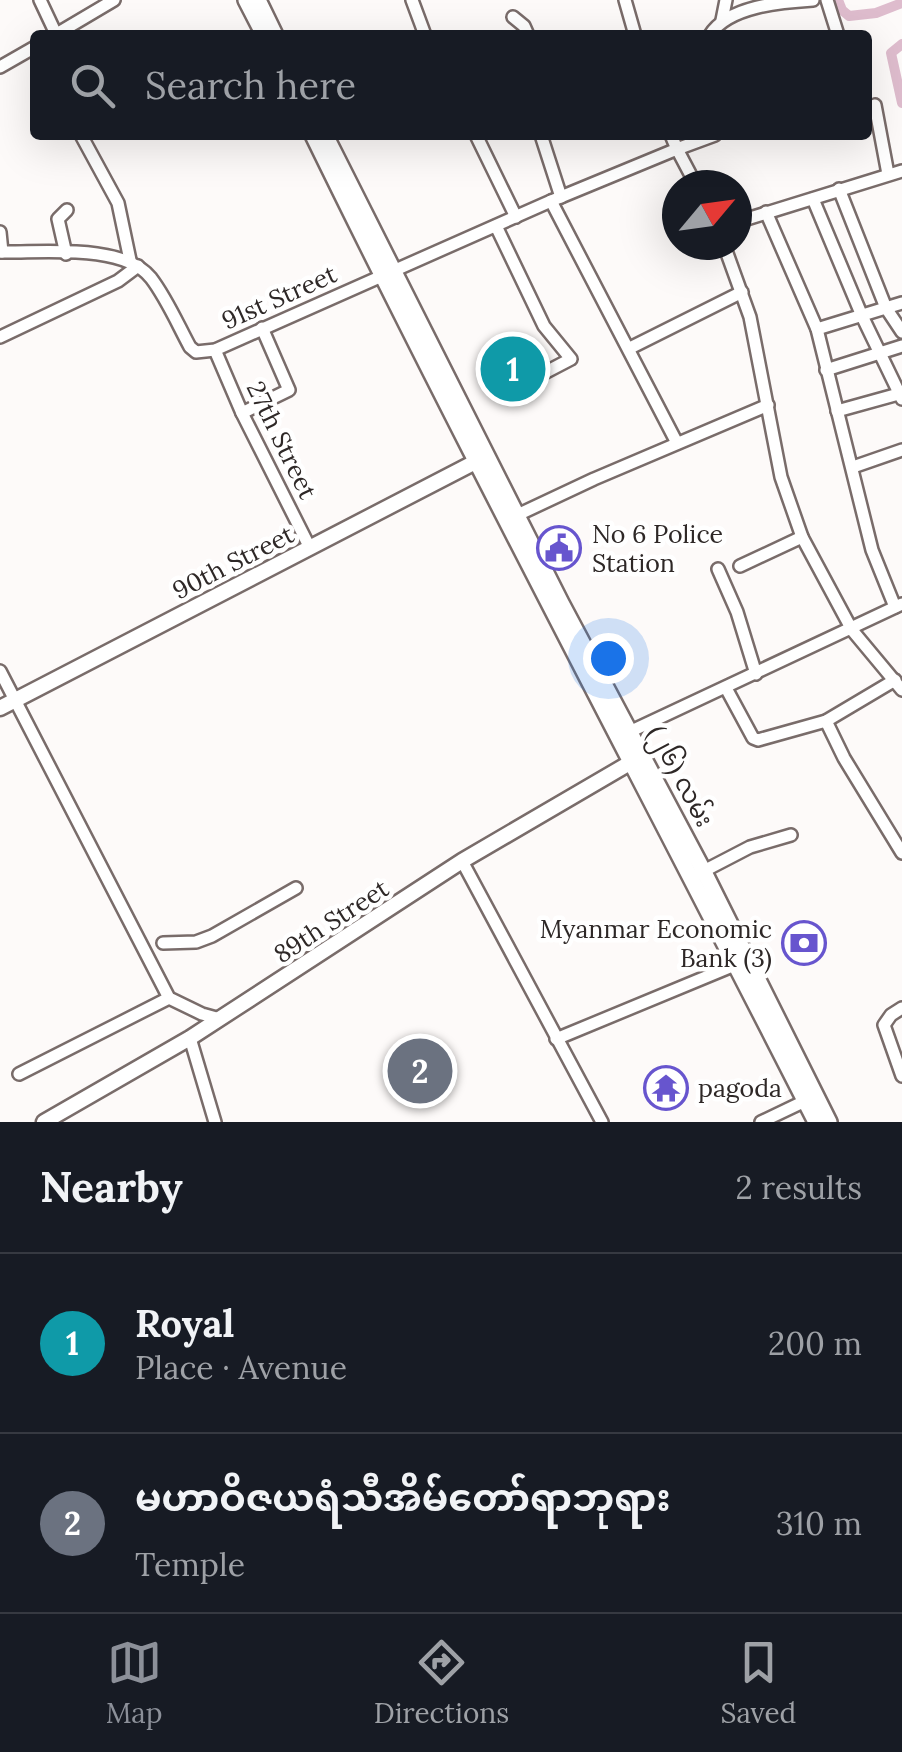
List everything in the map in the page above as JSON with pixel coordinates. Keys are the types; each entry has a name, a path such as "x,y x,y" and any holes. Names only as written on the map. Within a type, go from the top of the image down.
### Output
{"main road":[{"path":"246,0 261,30"},
{"path":"258,0 273,30"},
{"path":"316,140 388,274"},
{"path":"327,140 388,274"},
{"name":"(၂၆) လမ်း","path":"388,274 556,606 829,1122"},
{"name":"(၂၆) လမ်း","path":"742,962 816,1122"}],"street":[{"path":"40,0 54,30"},
{"path":"64,30 114,0"},
{"path":"413,0 423,30"},
{"path":"714,30 722,20 726,0"},
{"path":"722,20 752,10 813,0"},
{"path":"827,0 836,30"},
{"path":"628,2 634,30"},
{"path":"513,17 526,30"},
{"path":"0,67 30,52"},
{"path":"875,105 888,174"},
{"path":"84,140 118,203 134,263"},
{"path":"478,140 516,217"},
{"path":"542,140 556,199 677,443"},
{"path":"673,140 688,170"},
{"name":"91st Street","path":"134,263 156,286 193,350 215,350 556,199 702,140"},
{"path":"752,217 902,171"},
{"path":"839,189 886,308 902,332"},
{"path":"812,199 901,395 837,411"},
{"path":"66,254 58,220 67,210"},
{"path":"624,734 852,630 898,605 872,550 817,329 766,212"},
{"path":"496,226 544,326 572,359 502,395"},
{"path":"0,232 1,252 100,255 134,263"},
{"path":"726,688 756,740 826,720 899,685 852,630 802,537 781,477 742,292 730,260"},
{"path":"0,336 118,281 134,263"},
{"path":"630,348 742,292"},
{"path":"817,329 902,304"},
{"path":"242,413 289,390 262,328"},
{"path":"826,370 902,346"},
{"name":"27th Street","path":"215,350 310,548"},
{"path":"512,518 768,405"},
{"path":"853,467 902,450"},
{"name":"90th Street","path":"0,708 481,459"},
{"path":"740,566 802,537"},
{"path":"718,569 737,612 756,674"},
{"path":"0,671 168,998 220,1019"},
{"path":"826,720 844,758 902,852"},
{"name":"89th Street","path":"44,1122 190,1038 462,861 638,759"},
{"path":"698,874 750,847 791,835"},
{"path":"462,861 602,1122"},
{"path":"163,944 200,940 296,888"},
{"path":"556,1039 742,962"},
{"path":"19,1074 168,998"},
{"path":"902,1008 884,1026 902,1076"},
{"path":"190,1038 215,1122"},
{"path":"761,1122 805,1101"}],"waterway":[{"path":"838,0 849,16 876,13 902,3"},
{"path":"902,44 891,53 902,103"}],"place":[{"name":"Royal","path":"513,369"},
{"name":"No 6 Police Station","path":"559,548"},
{"name":"Myanmar Economic Bank (3)","path":"804,943"},
{"name":"မဟာဝိဇယရံသီအိမ်တော်ရာဘုရား","path":"420,1071"},
{"name":"pagoda","path":"666,1088"}]}
